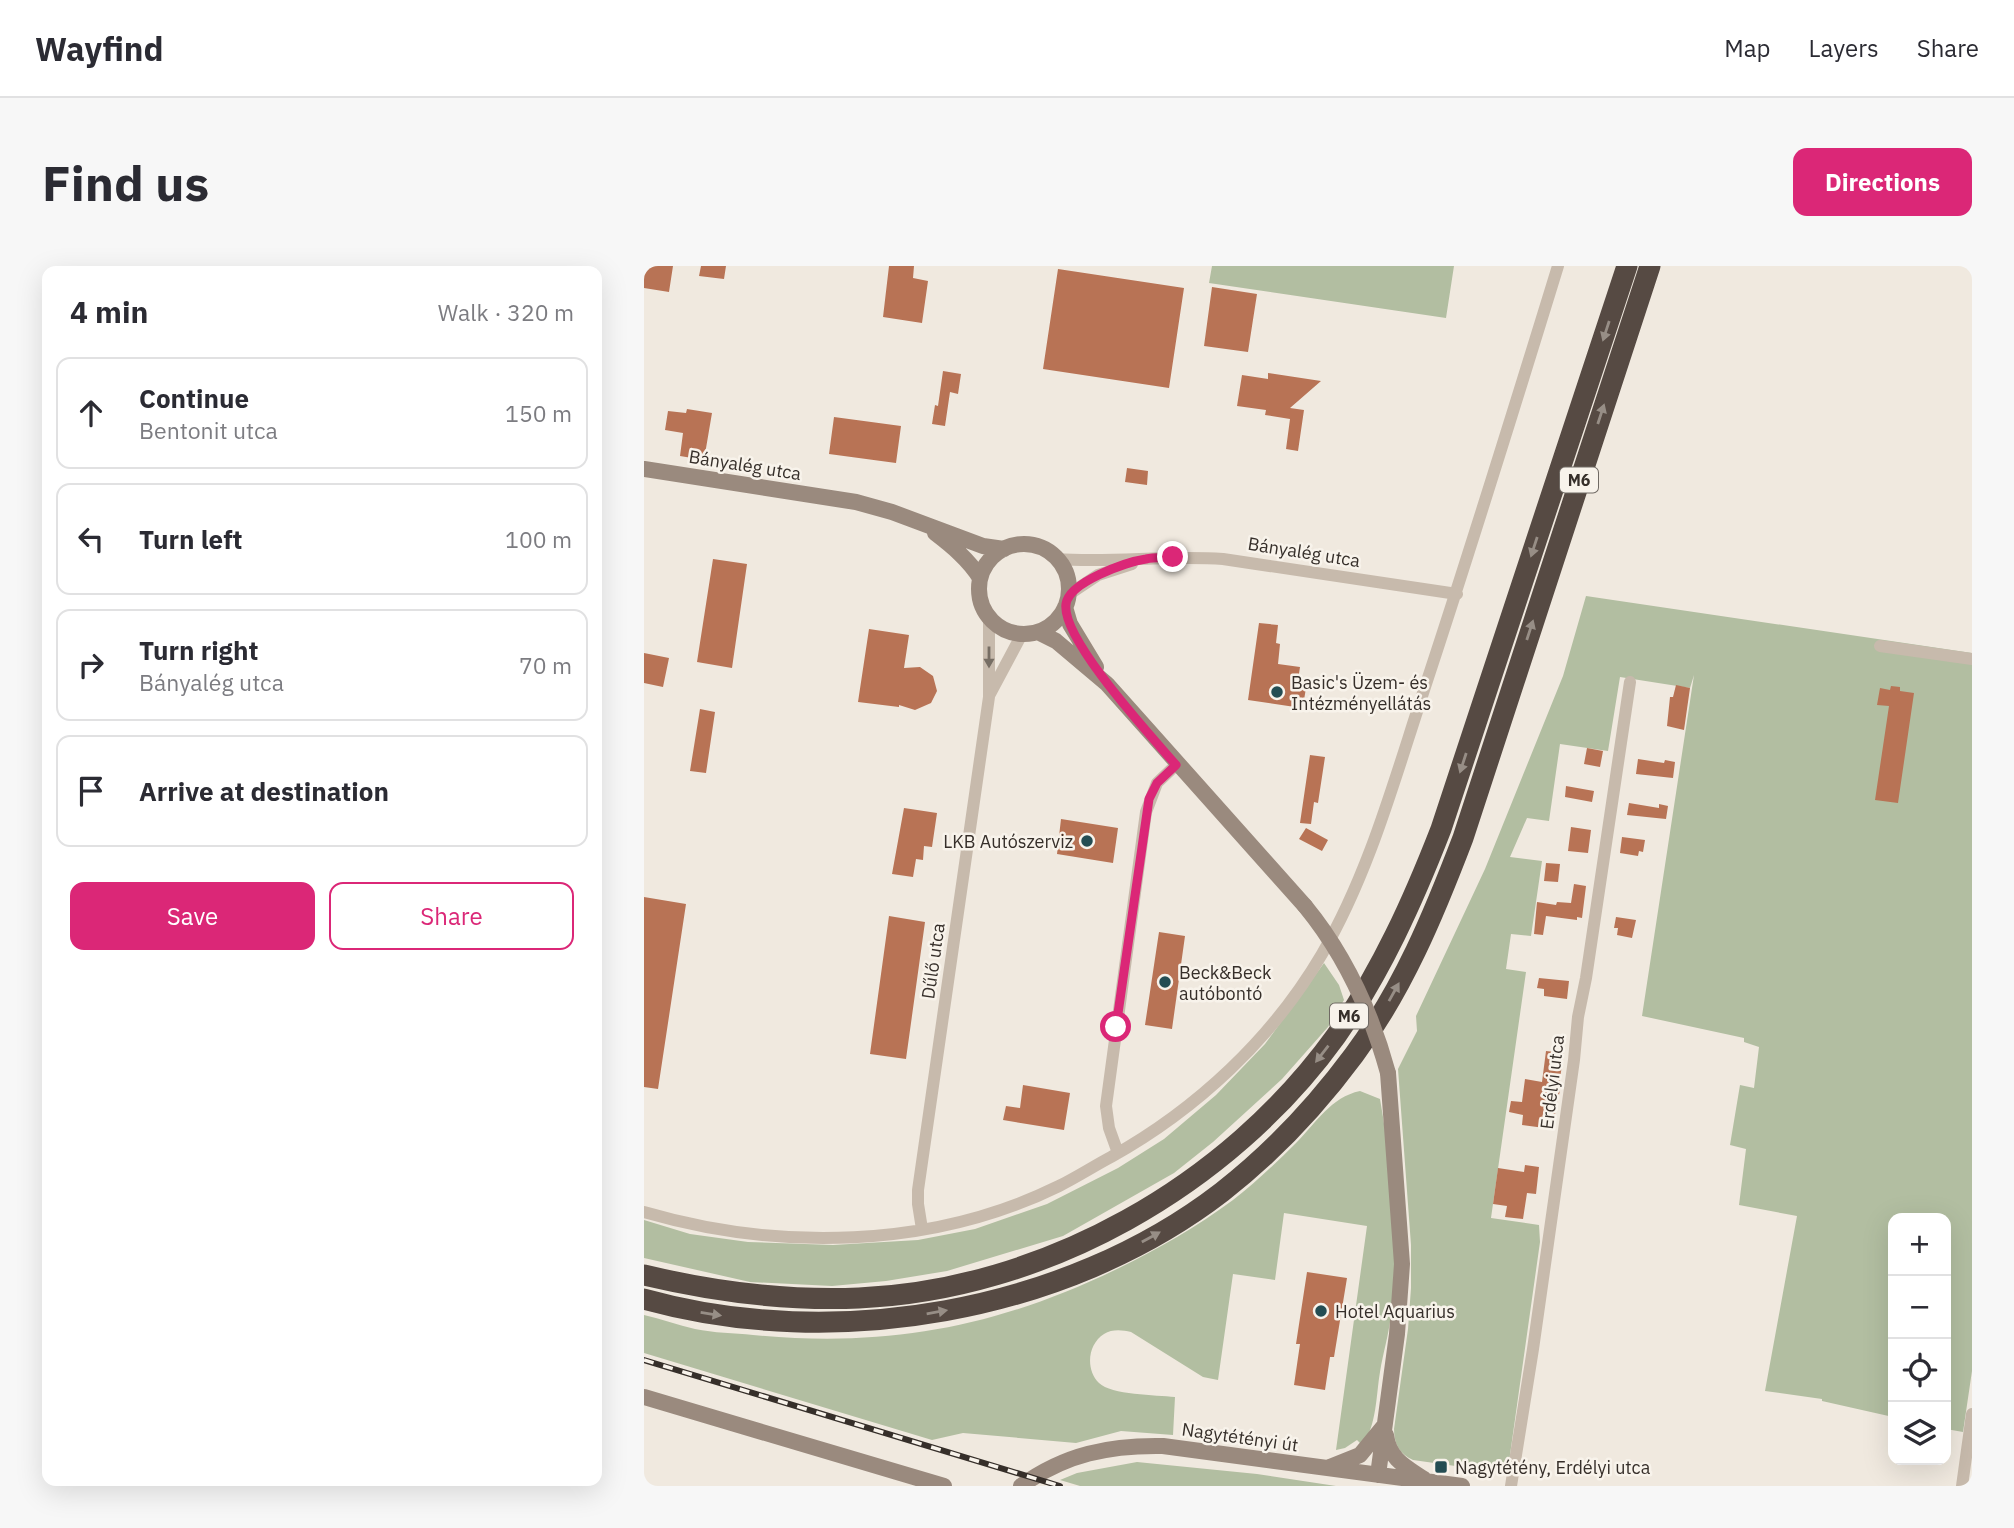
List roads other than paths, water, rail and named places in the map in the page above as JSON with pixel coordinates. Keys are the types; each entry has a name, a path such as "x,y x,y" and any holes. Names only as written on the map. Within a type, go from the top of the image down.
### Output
{"highway":[{"name":"M6","path":"644,1275 732,1293 822,1299 902,1294 972,1280 1046,1256 1143,1210 1198,1175 1266,1116 1316,1061 1342,1026 1379,967 1420,883 1445,816 1627,266"},
{"name":"M6","path":"644,1299 740,1318 824,1323 907,1317 1020,1293 1094,1266 1161,1232 1220,1194 1300,1119 1355,1054 1382,1013 1420,942 1442,893 1463,838 1650,266"}],"street":[{"path":"644,1212 682,1223 779,1237 864,1237 922,1229 986,1214 1057,1187 1167,1124 1239,1061 1280,1014 1321,955 1346,907 1375,837 1457,594 1558,266"},
{"name":"Bányalég utca","path":"644,469 856,502 983,546 1004,549 1015,545 1038,546 1057,559 1223,559 1457,594"},
{"name":"Bányalég utca","path":"921,524 957,551 973,567 980,578 980,597 989,617"},
{"path":"980,578 993,556 1004,549"},
{"path":"1057,559 1068,582 1070,624 1107,684 1323,928 1352,976 1376,1032 1388,1073 1402,1264 1400,1301 1378,1475"},
{"name":"Bányalég utca","path":"1030,633 1049,626 1058,618 1067,601 1098,575 1145,559"},
{"path":"989,617 1010,632 1030,633 1056,641 1107,684"},
{"name":"Dűlő utca","path":"922,1229 918,1190 989,697 989,617"},
{"name":"Dűlő utca","path":"989,697 1030,633"},
{"path":"1880,646 1972,659"},
{"name":"Erdélyi utca","path":"1511,1486 1533,1349 1578,1017 1630,682"},
{"path":"1118,1153 1109,1128 1106,1106 1146,813 1157,783 1176,765"},
{"path":"644,1397 944,1486"},
{"path":"1962,1486 1972,1414"},
{"path":"1327,1468 1360,1455 1385,1424"},
{"path":"1385,1424 1387,1447 1395,1459 1430,1482"},
{"name":"Nagytétényi út","path":"1021,1486 1072,1459 1104,1449 1131,1445 1163,1446 1462,1486"}],"railway":[{"path":"644,1360 1060,1486"}],"place":[{"name":"Basic's Üzem- és Intézményellátás","path":"1277,692"},
{"name":"LKB Autószerviz","path":"1087,841"},
{"name":"Beck&Beck autóbontó","path":"1165,982"},
{"name":"Hotel Aquarius","path":"1321,1311"},
{"name":"Nagytétény, Erdélyi utca","path":"1441,1467"}]}
